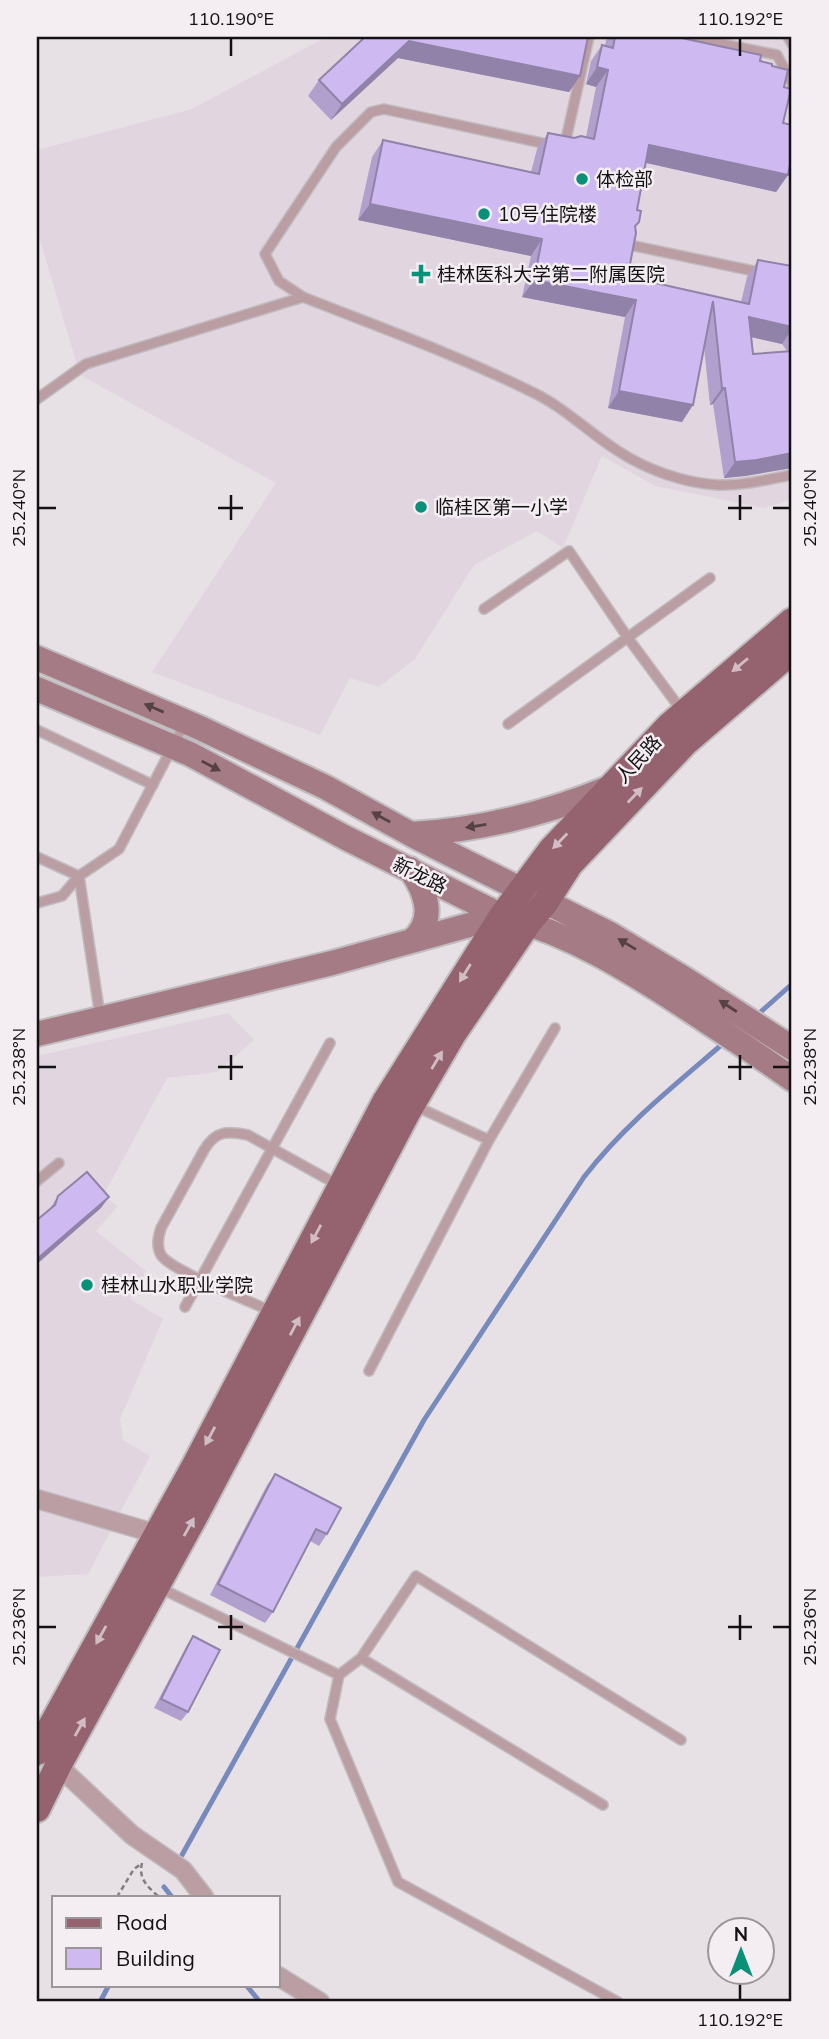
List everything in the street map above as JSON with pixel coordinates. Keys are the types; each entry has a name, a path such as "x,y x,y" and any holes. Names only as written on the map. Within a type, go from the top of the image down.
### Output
{"main road":[{"name":"人民路","path":"42,1754 385,1102 502,916 532,905 685,743 690,723 792,621"},
{"name":"人民路","path":"532,905 551,850 669,726 690,723 792,651"},
{"name":"新龙路","path":"37,658 325,787 412,834 532,905 586,947 643,979 680,989 771,1033 792,1048"},
{"name":"新龙路","path":"37,689 190,754 345,838 502,916"},
{"path":"412,834 436,833 514,820 611,787"},
{"path":"410,869 422,885 428,912 422,933 412,941"},
{"path":"37,1809 42,1754 157,1586 411,1104 532,905"},
{"path":"37,1034 332,963 502,916"},
{"name":"新龙路","path":"680,989 753,1052 792,1079"}],"street":[{"path":"37,1499 157,1534"},
{"path":"42,1754 117,1822 183,1870 203,1896"},
{"path":"280,1977 320,2002"}],"lane":[{"path":"589,37 564,148 384,110 371,112 336,147 265,254 279,281 303,297 496,374 534,393 590,429 618,451 653,470 694,482 719,485 792,475"},
{"path":"688,37 777,55 792,83"},
{"path":"788,37 792,44"},
{"path":"630,245 779,276"},
{"path":"37,399 86,364 303,297"},
{"path":"484,609 569,551 690,723"},
{"path":"508,724 710,578"},
{"path":"37,903 62,896 79,876 119,849 185,722"},
{"path":"37,730 153,785"},
{"path":"37,857 79,876"},
{"path":"79,876 100,1018"},
{"path":"369,1371 489,1140 555,1028"},
{"path":"185,1307 330,1043"},
{"path":"411,1104 489,1140"},
{"path":"275,1312 175,1268 160,1254 158,1238 161,1228 210,1140 220,1133 248,1135 341,1187"},
{"path":"37,1181 59,1163"},
{"path":"618,2002 398,1882 330,1719 339,1675 360,1658 416,1576 681,1740"},
{"path":"157,1586 339,1675"},
{"path":"360,1658 603,1805"}],"path":[{"path":"147,1846 141,1873 145,1885 158,1896"},
{"path":"118,1896 130,1875 141,1864"}],"shaded area":[{"name":"桂林医科大学第二附属医院","path":"326,37 792,37 792,499 764,508 655,486 602,456 563,548 537,531 474,565 415,659 379,687 350,678 320,735 152,672 276,483 80,375 37,230 37,150 192,109"},
{"name":"桂林山水职业学院","path":"228,1013 254,1040 217,1072 167,1078 103,1196 118,1206 96,1231 146,1271 130,1299 163,1319 120,1419 123,1440 150,1456 88,1574 37,1577 37,1056"}],"building":[{"path":"365,37 588,37 580,76 409,41 342,104 319,80"},
{"path":"615,37 677,37 761,55 760,61 788,70 784,87 791,89 783,123 792,125 792,154 788,175 649,145 637,210 641,211 639,222 635,226 630,264 636,266 633,278 749,304 758,260 792,266 792,327 749,317 753,354 792,351 792,453 735,462 725,388 722,388 713,301 693,405 619,391 636,300 534,280 542,239 370,204 383,140 539,174 548,133 594,139 608,70 597,67 602,45 613,48"},
{"path":"87,1172 109,1197 37,1259 37,1220 55,1205 58,1196"},
{"path":"275,1474 341,1508 327,1534 316,1529 273,1612 218,1584"},
{"path":"193,1636 220,1650 188,1712 161,1699"}],"waterway":[{"path":"755,1017 792,984"},
{"path":"182,1855 424,1420 584,1177 633,1122 726,1041"},
{"path":"164,1887 171,1896"},
{"path":"100,2002 108,1986"},
{"path":"247,1986 260,2002"}],"place":[{"name":"体检部","path":"582,179"},
{"name":"10号住院楼","path":"484,214"},
{"name":"桂林医科大学第二附属医院","path":"421,274"},
{"name":"临桂区第一小学","path":"421,507"},
{"name":"桂林山水职业学院","path":"87,1285"}]}
